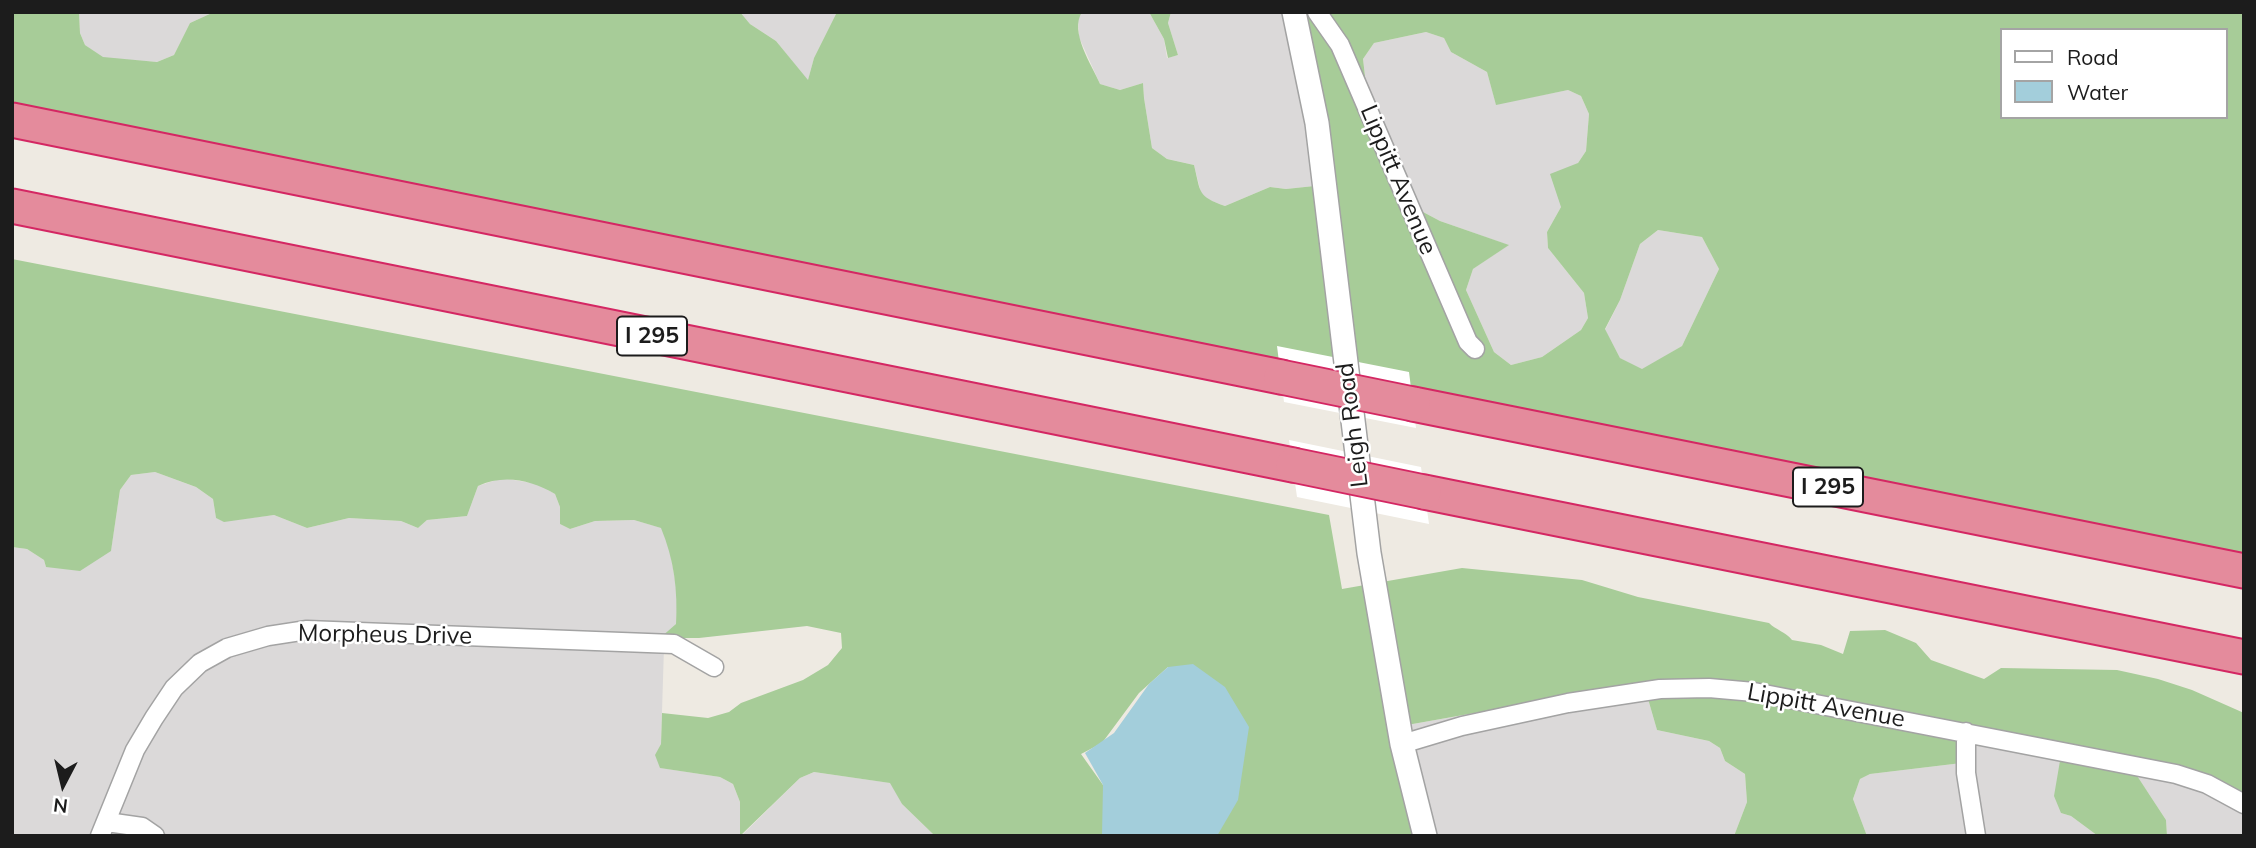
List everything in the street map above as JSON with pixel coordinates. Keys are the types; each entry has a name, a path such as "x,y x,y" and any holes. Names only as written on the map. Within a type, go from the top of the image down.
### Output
{"highway":[{"name":"I 295","path":"12,120 2244,571"},
{"name":"I 295","path":"15,207 2244,657"}],"street":[{"name":"Leigh Road","path":"1294,12 1317,123 1368,553 1402,744 1425,836"},
{"name":"Lippitt Avenue","path":"1317,12 1340,45 1468,342 1475,349"},
{"name":"Morpheus Drive","path":"103,829 135,750 174,688 200,663 227,648 268,636 307,630 674,644 714,667"},
{"name":"Lippitt Avenue","path":"1402,744 1462,726 1568,703 1660,689 1697,688 1754,692 2176,774 2207,784 2244,804"},
{"path":"1966,732 1966,773 1976,836"},
{"path":"103,829 142,827 155,836"}],"shaded area":[{"path":"79,12 214,12 190,23 174,55 157,62 103,58 85,45 80,33"},
{"path":"740,12 837,12 814,58 808,81 776,41 750,24"},
{"path":"1082,12 1149,12 1164,39 1167,58 1178,55 1168,23 1171,12 1295,12 1324,185 1286,189 1270,187 1225,206 1206,199 1201,193 1194,165 1167,159 1152,148 1143,83 1120,90 1100,84 1079,37 1078,18"},
{"path":"1426,32 1444,38 1451,52 1487,72 1496,104 1568,90 1581,96 1589,114 1586,151 1547,232 1548,248 1584,293 1588,318 1581,330 1542,357 1511,365 1494,352 1466,290 1473,269 1508,245 1440,221 1408,204 1366,85 1363,59 1374,43"},
{"path":"1658,230 1702,237 1719,269 1682,346 1642,370 1620,358 1605,330 1620,300 1640,244"},
{"path":"155,472 196,487 213,499 216,518 224,521 274,515 307,528 349,518 401,521 418,528 427,520 467,516 478,486 502,478 538,484 555,494 560,507 560,524 570,529 595,521 634,520 662,528 670,550 678,598 676,624 664,647 661,744 656,755 661,768 720,777 733,784 740,802 740,836 12,836 12,547 27,549 44,560 46,567 111,550 120,490 131,475"},
{"path":"1644,685 1657,730 1709,741 1720,748 1725,761 1745,774 1747,802 1734,836 1430,836 1407,725"},
{"path":"1970,738 2062,749 2061,813 2071,816 2098,836 1867,836 1853,799 1860,779 1870,774 1970,762"},
{"path":"2127,761 2244,803 2244,836 2167,836 2166,820"},
{"path":"814,772 891,783 902,804 935,836 741,836 800,778"}],"green space":[{"path":"12,12 79,12 80,33 85,45 103,57 157,62 174,55 190,23 214,12 740,12 750,24 776,41 808,80 814,58 837,12 1082,12 1078,29 1080,39 1100,84 1120,90 1143,83 1152,148 1167,159 1194,165 1205,196 1225,206 1270,187 1286,189 1324,185 1295,12 2244,12 2244,565 12,112","holes":["1426,32 1444,38 1451,52 1487,72 1496,105 1568,90 1581,96 1589,114 1586,151 1578,163 1550,174 1561,207 1547,232 1548,248 1584,293 1588,318 1581,330 1542,357 1511,365 1494,352 1466,290 1473,269 1509,245 1440,221 1408,204 1366,85 1363,59 1374,43","1658,230 1702,237 1719,269 1682,346 1642,369 1620,358 1605,329 1620,300 1640,244"]},
{"path":"1149,12 1171,12 1168,23 1178,55 1168,58 1164,39"},
{"path":"12,259 1329,515 1342,589 1462,568 1582,580 1638,597 1769,623 1792,640 1821,645 1843,654 1850,631 1885,630 1916,643 1931,660 1984,679 2001,668 2117,670 2158,679 2192,690 2244,713 2244,803 2128,762 2166,820 2167,836 2098,836 2071,816 2061,813 2054,796 2062,749 1972,729 1970,762 1870,774 1860,779 1853,799 1867,836 1734,836 1747,802 1745,774 1725,761 1720,748 1709,741 1657,730 1644,685 1632,685 1407,725 1430,836 1217,836 1168,667 1139,693 1102,743 1081,754 1103,785 1105,836 935,836 902,804 890,783 814,772 800,778 740,836 740,802 733,784 720,777 660,768 655,755 661,744 662,713 708,718 729,712 741,703 803,680 828,665 842,648 841,633 807,626 699,638 660,638 676,624 676,587 661,528 634,520 595,521 570,529 560,524 560,507 555,494 537,485 517,480 498,480 478,486 467,516 427,520 418,528 401,521 349,518 307,528 274,515 224,522 216,518 213,499 196,487 155,472 131,475 120,490 111,551 80,571 46,567 44,560 27,549 12,547"}],"water":[{"path":"1193,664 1225,687 1249,727 1238,800 1217,836 1102,836 1103,785 1085,753 1114,733 1149,684 1168,667"}],"pier":[{"path":"1277,346 1409,372 1416,428 1284,402"},
{"path":"1289,440 1421,467 1429,524 1297,497"}]}
